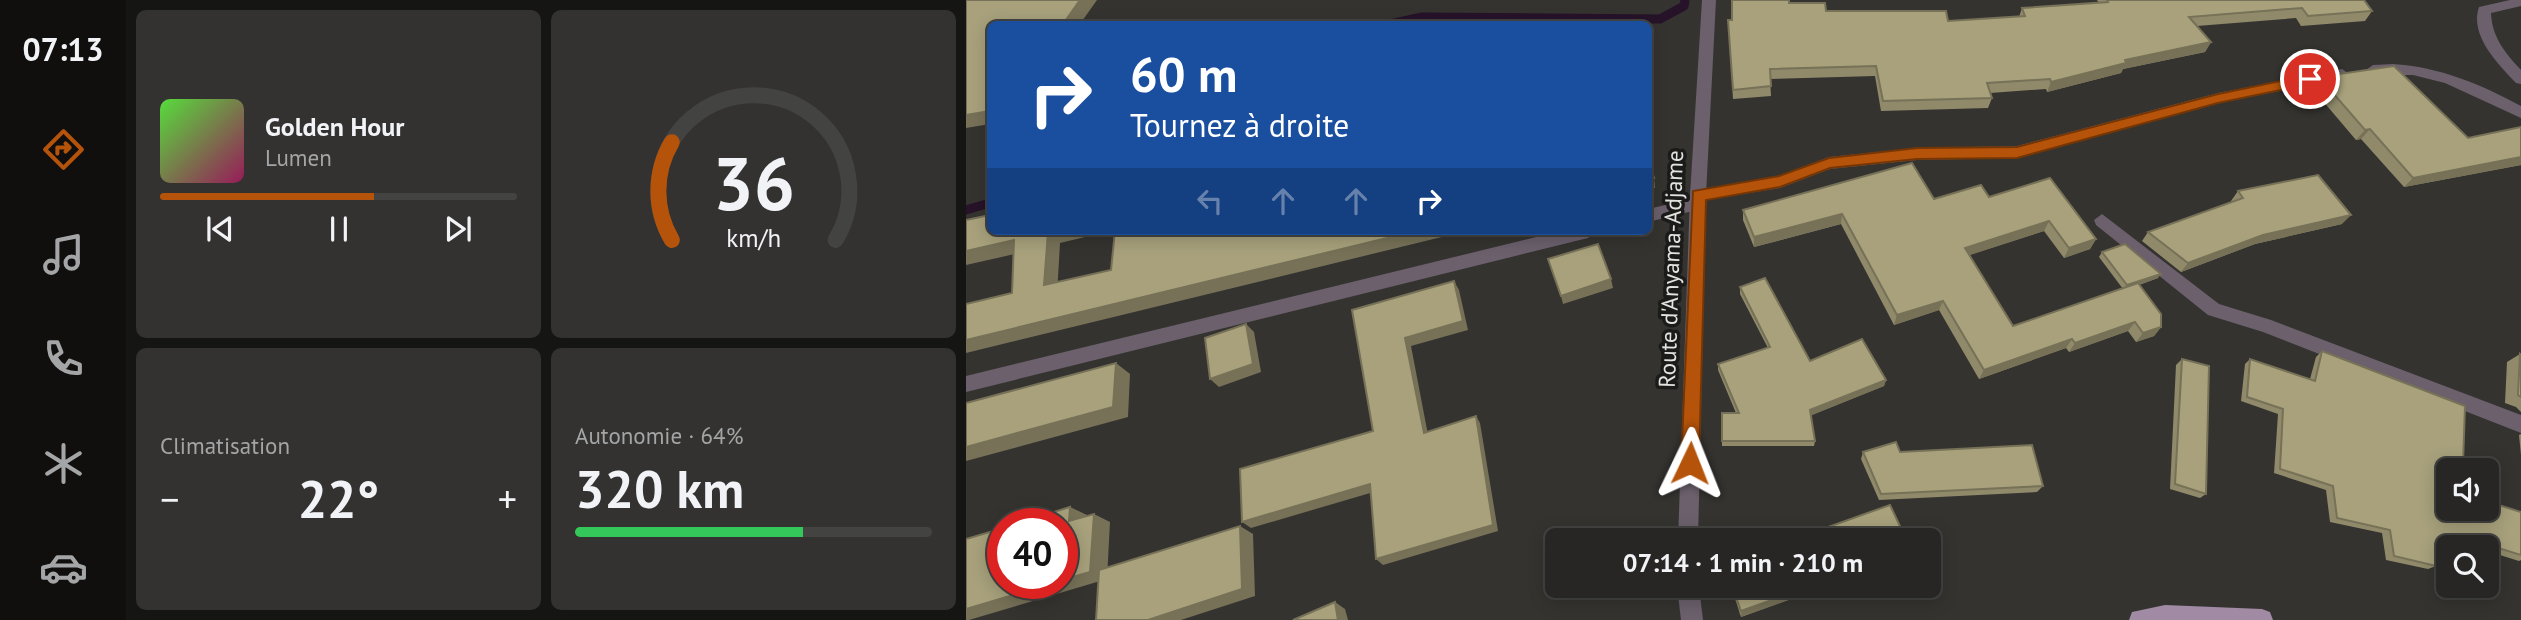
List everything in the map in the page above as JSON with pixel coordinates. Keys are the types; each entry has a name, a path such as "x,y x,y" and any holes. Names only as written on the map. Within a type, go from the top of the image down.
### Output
{"main road":[{"path":"2140,620 2165,617 2262,620"}],"street":[{"name":"Route d'Anyama-Adjame","path":"1688,528 1699,199 1709,0"},
{"path":"2521,2 2484,10 2483,30 2506,65 2521,79"},
{"path":"1652,215 1699,199 1780,182 1829,163 1917,154 2017,152 2218,98 2287,83 2388,68 2445,76 2469,85 2521,113"},
{"path":"2102,220 2214,310 2265,325 2521,424"},
{"path":"966,384 1572,235"},
{"path":"1689,598 1692,620"}],"building":[{"path":"966,0 1080,0 1065,21 987,21 987,112 966,115"},
{"path":"1732,0 1825,3 1826,11 1946,11 1948,21 2025,16 2022,8 2108,2 2107,0 2364,0 2372,11 2308,16 2302,8 2189,17 2211,42 2125,60 2126,63 2051,82 2050,79 1987,83 1992,98 1883,101 1876,66 1770,69 1771,86 1733,90 1728,20 1732,20"},
{"path":"2394,66 2468,138 2521,127 2521,157 2413,178 2370,129 2365,130 2319,77"},
{"path":"1912,163 1934,199 1981,185 1989,197 2050,178 2096,239 2069,248 2049,221 1965,248 2013,326 2138,283 2161,314 2161,327 2143,333 2135,322 2075,343 2072,339 1984,370 1943,301 1897,315 1842,214 1754,237 1743,210"},
{"path":"2318,175 2351,215 2263,235 2188,263 2148,232 2243,198 2238,191"},
{"path":"987,216 987,235 1048,235 1044,285 1111,270 1115,235 1399,235 966,340 966,304 1012,293 1014,240 966,251 966,220"},
{"path":"1598,244 1611,279 1561,296 1548,259"},
{"path":"2125,244 2161,274 2127,285 2102,252"},
{"path":"1765,278 1810,361 1862,339 1886,380 1810,410 1815,441 1722,441 1722,413 1739,413 1718,364 1770,347 1740,287"},
{"path":"1454,281 1463,321 1405,338 1424,433 1476,416 1493,525 1376,559 1370,484 1242,522 1240,469 1373,431 1352,310"},
{"path":"1246,324 1253,364 1210,379 1205,338"},
{"path":"2322,351 2465,406 2463,458 2436,458 2436,521 2499,521 2499,505 2521,512 2521,555 2499,548 2499,535 2436,535 2436,566 2394,556 2390,530 2337,518 2333,486 2280,469 2283,409 2247,397 2250,359 2315,381"},
{"path":"2521,355 2521,397 2518,395"},
{"path":"2182,359 2209,366 2206,494 2175,484"},
{"path":"1116,363 1113,407 966,447 966,403"},
{"path":"1896,442 1900,452 2032,445 2043,486 1881,494 1863,452"},
{"path":"1890,505 1901,528 1825,528"},
{"path":"1094,514 1090,572 1078,575 1078,518"},
{"path":"1240,526 1242,589 1148,620 1096,620 1099,570"},
{"path":"987,533 987,599 999,599 966,609 966,539"},
{"path":"1736,598 1777,598 1741,611"},
{"path":"1335,602 1338,620 1293,620"}],"waterway":[{"path":"1404,21 1422,17 1660,19 1684,6 1685,0"},
{"path":"966,210 987,204"}],"route":[{"path":"1690,463 1699,195 1780,182 1829,163 1917,154 2017,152 2218,98 2310,79"}]}
